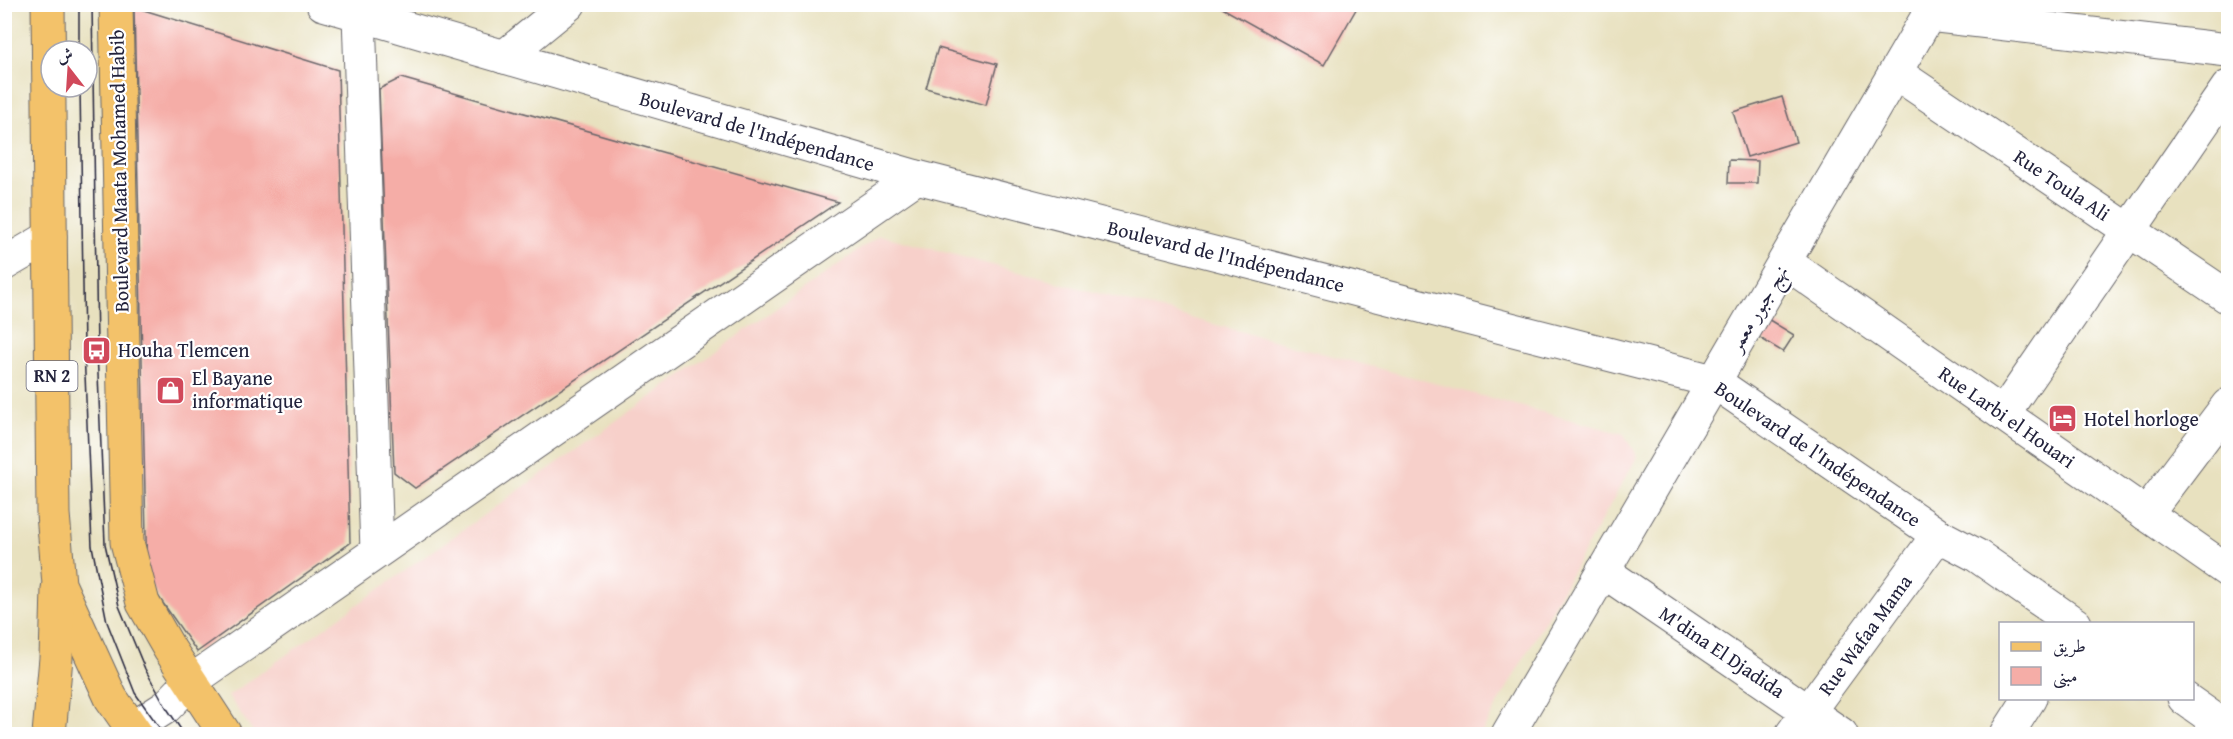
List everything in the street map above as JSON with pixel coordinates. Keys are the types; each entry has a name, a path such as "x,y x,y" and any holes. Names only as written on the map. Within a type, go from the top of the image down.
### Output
{"main road":[{"name":"RN 2","path":"48,4 53,514 58,584 111,698 131,733"},
{"name":"Boulevard Maata Mohamed Habib","path":"116,4 127,542 143,603 225,735"},
{"path":"49,735 56,658 58,584"}],"street":[{"name":"Boulevard de l'Indépendance","path":"323,4 917,177 1713,381 1938,535 1976,555 2072,622"},
{"path":"504,57 569,4"},
{"path":"1932,10 2229,50"},
{"name":"نهج جبور معمر","path":"1516,731 1603,571 1932,10"},
{"path":"359,15 377,551"},
{"name":"Rue Toula Ali","path":"1896,73 2229,297"},
{"path":"2003,414 2229,87"},
{"path":"131,733 166,708 190,682 917,177"},
{"path":"4,264 50,237"},
{"name":"Rue Larbi el Houari","path":"1785,262 2229,571"},
{"path":"2146,514 2229,405"},
{"name":"Rue Wafaa Mama","path":"1800,723 1938,535"},
{"name":"M'dina El Djadida","path":"1603,571 1800,723 1841,735"},
{"path":"2007,735 2029,700"},
{"path":"2185,700 2223,730"}],"shaded area":[{"path":"880,235 1624,434 1637,457 1481,734 255,734 228,696"}],"building":[{"path":"1215,4 1359,4 1324,65"},
{"path":"134,7 338,70 350,543 197,652 147,580"},
{"path":"938,48 997,64 986,105 926,88"},
{"path":"401,78 838,202 415,488 394,472 379,89"},
{"path":"1782,97 1796,142 1747,157 1733,112"},
{"path":"1729,160 1758,161 1757,183 1728,183"},
{"path":"1766,318 1794,335 1783,352 1755,335"}],"tram line":[{"path":"79,4 79,39"},
{"path":"92,4 97,350 105,544 119,606 145,669 184,734"},
{"path":"80,99 84,350 92,546 107,622 135,693 164,734"}],"place":[{"name":"Houha Tlemcen","path":"97,350"},
{"name":"El Bayane informatique","path":"171,390"},
{"name":"Hotel horloge","path":"2063,419"}]}
